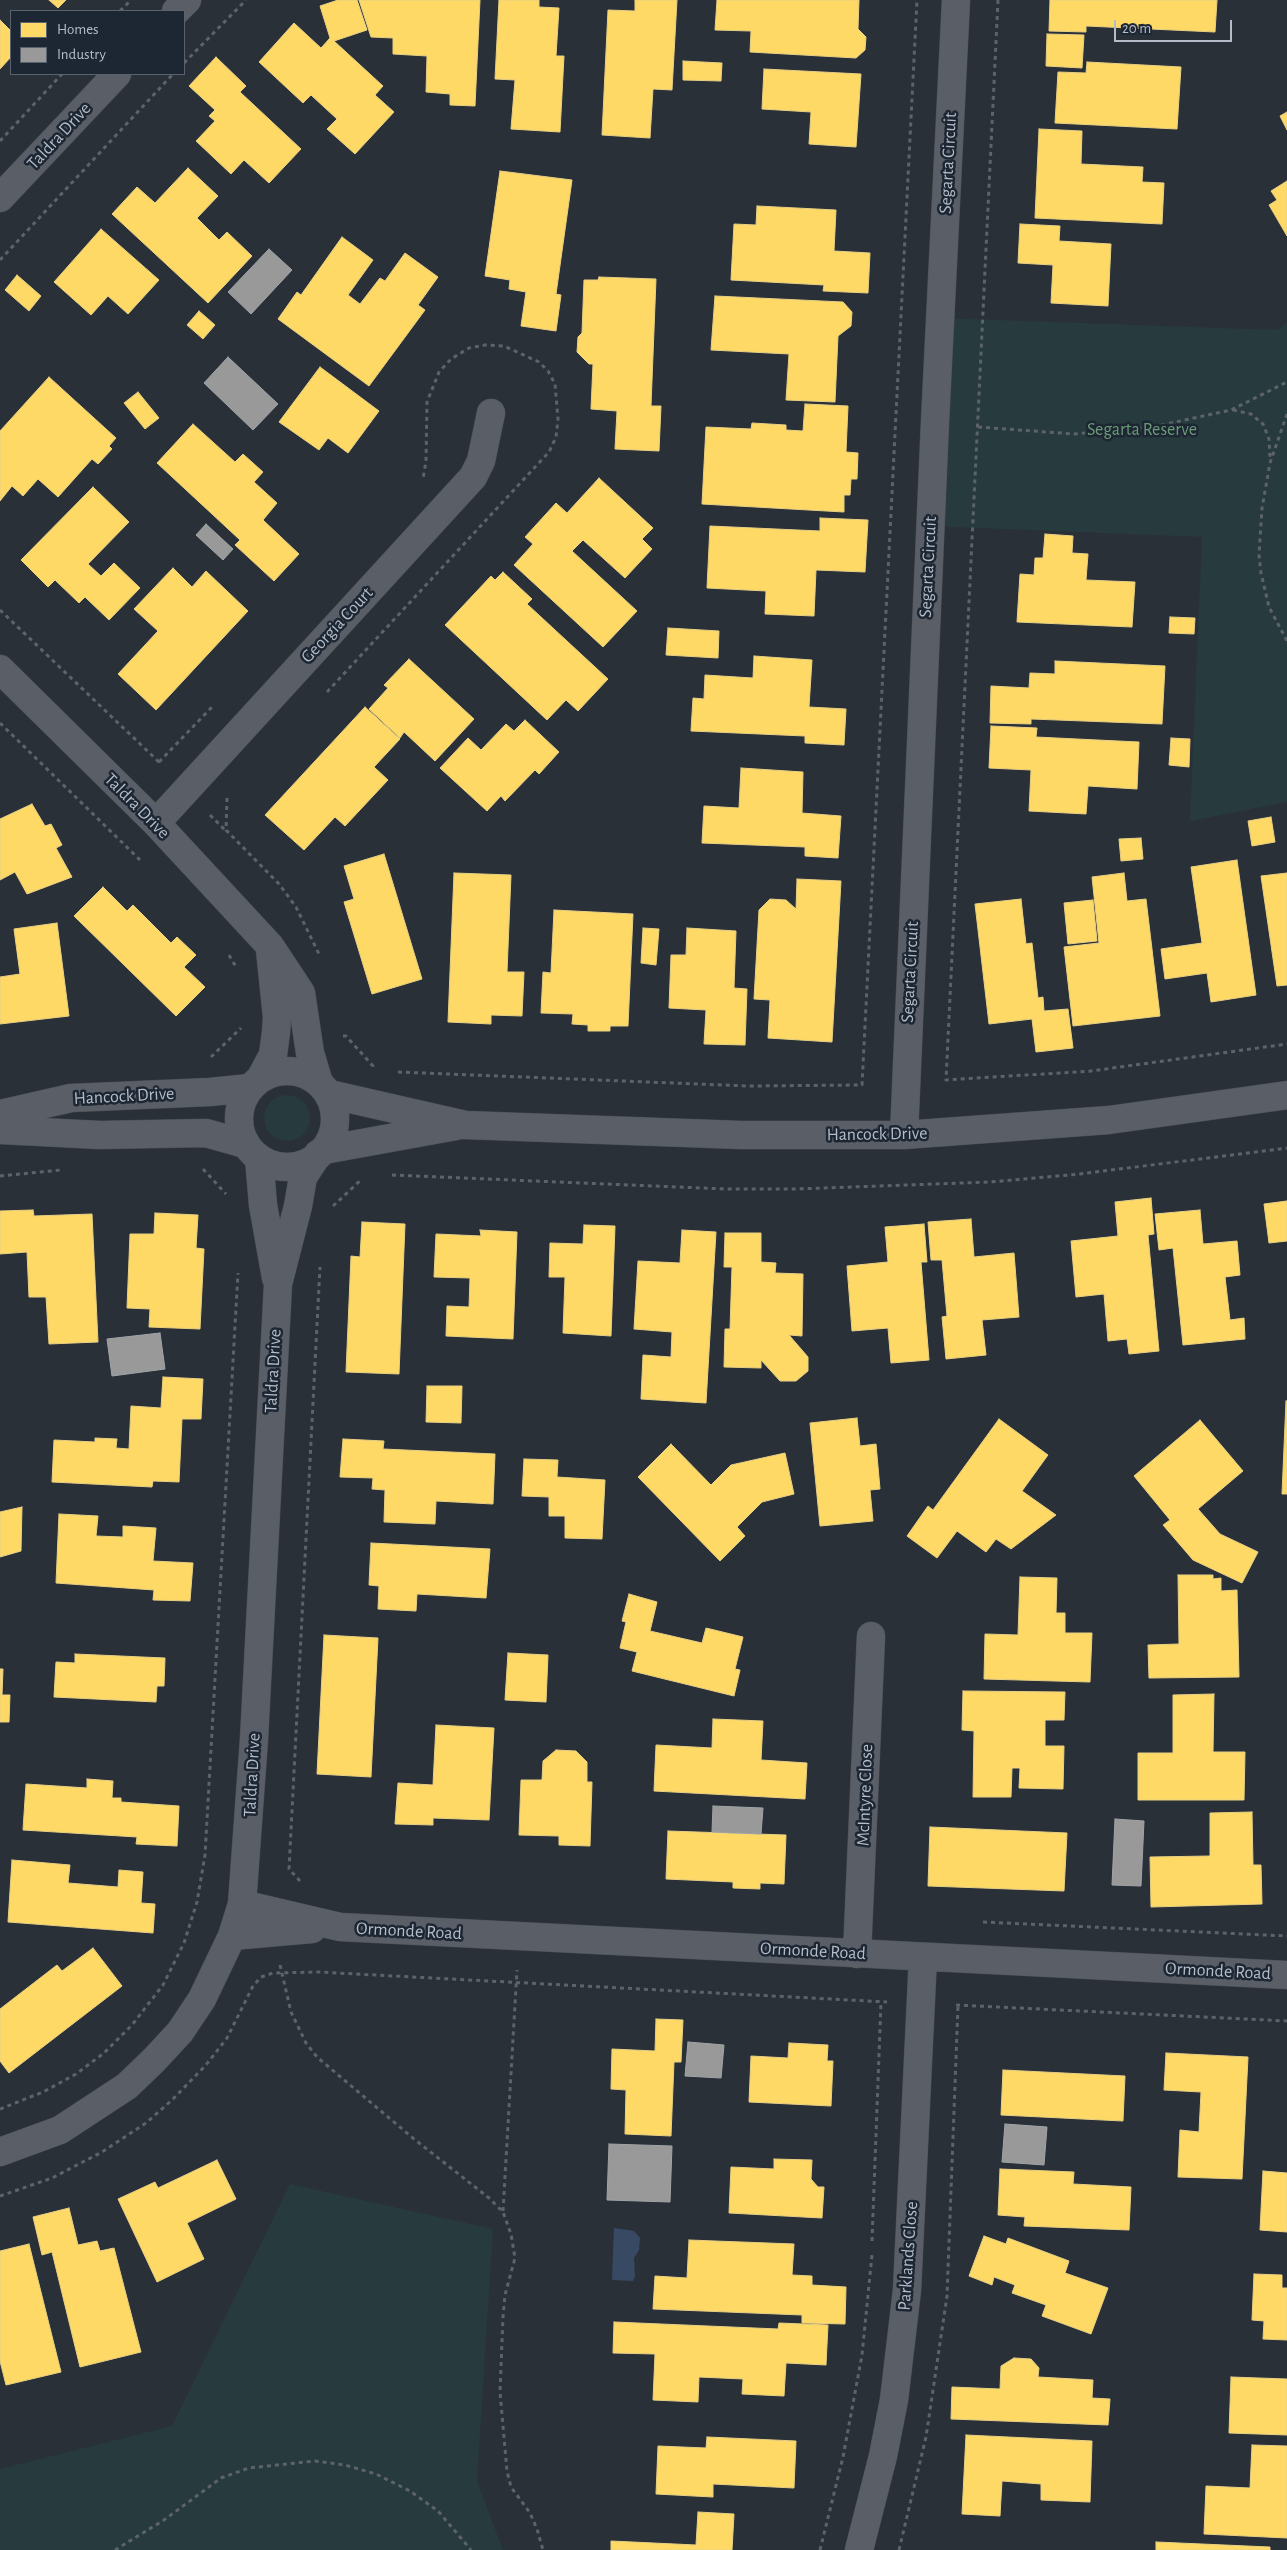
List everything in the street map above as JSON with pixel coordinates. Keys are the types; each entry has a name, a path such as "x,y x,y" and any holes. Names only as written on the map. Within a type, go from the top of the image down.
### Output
{"street":[{"path":"177,10 188,0"},
{"name":"Segarta Circuit","path":"904,1135 934,432 956,0"},
{"name":"Taldra Drive","path":"0,198 116,75"},
{"name":"Georgia Court","path":"156,823 473,477 482,461 492,413"},
{"name":"Taldra Drive","path":"0,669 156,823 270,946 301,993 310,1052 324,1088"},
{"path":"255,1084 274,1072 290,1071 305,1075 324,1088 334,1110 334,1124 331,1137 321,1152 305,1163 289,1167 273,1165 252,1151 240,1129 241,1102 255,1084 273,1054 277,1018 270,946"},
{"name":"Hancock Drive","path":"0,1114 71,1098 210,1092 255,1084"},
{"name":"Hancock Drive","path":"324,1088 465,1125 741,1136 904,1135 1109,1120 1287,1096"},
{"name":"Hancock Drive","path":"321,1152 465,1125"},
{"name":"Hancock Drive","path":"0,1130 100,1136 206,1133 252,1151"},
{"name":"Taldra Drive","path":"252,1151 278,1284"},
{"name":"Taldra Drive","path":"0,2152 60,2130 127,2086 180,2032 202,2000 232,1936 242,1904 254,1740 278,1284 298,1206 303,1177 321,1152"},
{"name":"McIntyre Close","path":"857,1954 871,1636"},
{"name":"Ormonde Road","path":"242,1904 340,1927"},
{"name":"Ormonde Road","path":"232,1936 340,1927 1287,1975"},
{"name":"Parklands Close","path":"859,2550 883,2456 894,2400 907,2290 923,1957"}],"path":[{"path":"121,10 131,0"},
{"path":"185,62 246,0"},
{"path":"862,1085 917,0"},
{"path":"998,0 946,1080 1091,1070 1287,1044"},
{"path":"0,140 61,75"},
{"path":"0,260 172,75"},
{"path":"978,427 1089,434 1156,426 1231,410 1287,382"},
{"path":"1231,410 1251,414 1263,424 1269,439 1270,463 1260,531 1261,572 1269,607 1287,641"},
{"path":"1270,463 1287,414"},
{"path":"0,610 159,762"},
{"path":"0,723 141,861"},
{"path":"207,812 226,830"},
{"path":"228,953 240,975"},
{"path":"209,1059 241,1028 250,1028"},
{"path":"340,1036 346,1036 373,1066 372,1072 379,1072"},
{"path":"395,1072 748,1086 868,1084"},
{"path":"384,1174 725,1189 796,1189 990,1182 1053,1177 1287,1148"},
{"path":"201,1167 228,1196"},
{"path":"0,1176 66,1170"},
{"path":"326,1212 361,1181 365,1174"},
{"path":"304,1884 289,1869 320,1264"},
{"path":"0,2109 43,2092 76,2074 104,2053 132,2025 163,1985 184,1943 198,1902 206,1845 238,1266"},
{"path":"974,1922 1287,1936"},
{"path":"518,1937 503,2212 511,2234 515,2258 505,2296 500,2392 507,2471 511,2487 530,2513 543,2550"},
{"path":"279,1959 280,1972 298,2029 317,2057 414,2139 489,2198 503,2212"},
{"path":"0,2196 52,2178 102,2152 146,2122 172,2100 227,2038 254,1986 261,1977 280,1972 516,1982 895,2003"},
{"path":"872,2245 881,2002"},
{"path":"952,2005 1287,2021"},
{"path":"820,2550 843,2457 862,2355 872,2254"},
{"path":"115,2550 164,2520 221,2478 249,2468 315,2461 345,2465 376,2474 410,2491 438,2511 471,2550"}],"green space":[{"name":"Segarta Reserve","path":"940,318 1278,330 1287,322 1287,802 1190,821 1202,537 930,526"},
{"path":"282,1095 292,1095 306,1105 310,1118 306,1131 300,1137 292,1141 282,1141 268,1131 264,1123 264,1113 274,1099"},
{"path":"290,2184 493,2229 477,2481 503,2550 0,2550 0,2469 172,2426"}],"water":[{"path":"614,2228 634,2231 640,2238 639,2250 634,2258 635,2276 633,2281 612,2280"}],"building: Homes":[{"path":"49,0 66,0 58,8"},
{"path":"338,0 357,0 367,30 334,41 383,86 375,95 394,112 355,154 327,129 337,119 311,95 303,103 259,62 294,23 321,48 330,38 320,6"},
{"path":"359,0 480,0 475,106 450,105 450,94 426,92 427,56 393,54 393,38 371,37"},
{"path":"499,0 539,0 539,7 559,8 556,56 564,56 560,132 511,129 515,80 495,79"},
{"path":"635,0 677,0 672,90 653,89 650,138 602,135 608,10 635,11"},
{"path":"717,0 859,0 858,29 866,37 865,50 856,58 750,52 751,31 715,30"},
{"path":"1050,0 1217,0 1215,32 1086,26 1086,32 1049,31"},
{"path":"0,20 10,30 10,58 0,69"},
{"path":"1047,34 1084,35 1082,68 1046,66"},
{"path":"216,57 246,86 240,92 301,149 269,183 244,160 231,174 196,141 215,121 209,116 215,110 189,86"},
{"path":"683,61 722,63 721,81 683,80"},
{"path":"1087,62 1181,67 1177,129 1055,123 1058,72 1086,73"},
{"path":"764,69 861,74 856,147 809,144 811,112 762,109"},
{"path":"1287,112 1287,130 1280,116"},
{"path":"1039,129 1082,131 1081,164 1143,167 1142,182 1164,183 1162,224 1035,218"},
{"path":"188,168 218,196 197,218 219,240 227,232 252,256 208,303 112,214 137,187 155,203"},
{"path":"500,171 572,180 556,294 561,295 556,331 521,326 526,292 509,289 510,280 485,276"},
{"path":"1287,181 1287,236 1269,205 1277,200 1271,191"},
{"path":"757,206 836,210 834,251 870,253 868,293 823,291 824,285 731,280 734,224 756,225"},
{"path":"1020,224 1060,226 1059,241 1111,244 1108,306 1051,303 1053,265 1018,263"},
{"path":"101,229 159,280 128,314 108,296 91,315 54,282"},
{"path":"342,237 373,260 348,295 360,304 380,278 385,281 405,253 438,277 418,305 425,310 369,386 278,319 297,292 301,295"},
{"path":"17,275 41,296 29,311 5,290"},
{"path":"599,277 656,279 651,406 661,406 659,451 615,449 617,411 591,409 593,364 589,364 577,352 578,337 582,333 584,280 598,280"},
{"path":"715,296 843,302 852,312 851,326 838,336 835,402 786,400 789,354 711,350"},
{"path":"199,311 215,325 203,339 187,325"},
{"path":"320,367 379,411 348,453 328,438 319,450 279,422"},
{"path":"49,377 116,438 109,446 112,449 98,464 92,459 58,497 38,479 23,496 12,486 0,501 0,431"},
{"path":"138,392 159,418 145,429 124,403"},
{"path":"805,404 848,406 846,452 858,453 857,479 851,479 850,495 844,495 844,512 702,504 706,427 751,429 752,423 786,425 786,430 803,431"},
{"path":"193,424 235,462 243,454 263,472 254,482 277,503 263,520 299,554 274,581 235,545 240,540 157,463"},
{"path":"599,478 653,528 642,539 652,549 625,578 583,540 572,551 637,611 603,647 514,565 533,544 525,537 556,503 567,513"},
{"path":"93,487 129,522 88,564 101,576 114,563 140,588 109,620 85,597 79,603 55,580 48,587 21,560"},
{"path":"820,518 868,520 865,572 816,570 814,616 765,614 766,591 707,588 710,526 820,531"},
{"path":"1045,534 1073,536 1072,553 1088,554 1086,580 1135,582 1132,627 1017,622 1020,574 1034,575 1035,558 1043,558"},
{"path":"173,568 192,587 206,571 248,611 156,710 118,674 158,631 134,609"},
{"path":"503,572 532,599 527,604 608,679 578,711 566,700 547,720 445,625 491,576 495,580"},
{"path":"1170,617 1195,618 1194,634 1169,633"},
{"path":"668,628 719,631 718,658 666,655"},
{"path":"754,656 812,660 809,707 846,709 844,745 805,743 805,736 691,731 693,698 704,699 705,675 753,678"},
{"path":"409,659 474,719 435,761 404,732 400,738 369,709 388,688 384,685"},
{"path":"1055,661 1165,666 1162,724 1031,719 1031,724 990,723 991,686 1029,688 1030,673 1055,674"},
{"path":"365,707 400,739 374,767 388,780 345,826 335,817 304,850 265,815"},
{"path":"525,720 559,752 539,774 535,770 505,801 501,796 487,811 440,768 468,738 481,750 506,724 514,731"},
{"path":"991,726 1037,728 1036,737 1139,742 1137,789 1088,786 1086,814 1029,811 1031,770 989,768"},
{"path":"1171,738 1190,739 1189,767 1169,765"},
{"path":"741,768 803,772 802,813 841,816 838,858 805,856 805,847 702,843 704,806 739,808"},
{"path":"32,804 45,826 51,824 62,845 56,848 72,877 27,894 15,872 0,880 0,819"},
{"path":"1271,817 1275,842 1252,846 1248,821"},
{"path":"1141,838 1143,859 1121,861 1119,839"},
{"path":"384,854 422,979 372,994 344,902 354,899 344,866"},
{"path":"1237,860 1256,995 1211,1002 1207,973 1165,979 1161,949 1202,943 1191,867"},
{"path":"454,873 511,875 507,972 524,972 522,1016 491,1015 491,1024 448,1022"},
{"path":"1124,873 1127,901 1146,899 1160,1016 1073,1026 1064,947 1099,943 1092,877"},
{"path":"1287,873 1287,985 1277,986 1261,876"},
{"path":"797,879 841,881 832,1042 768,1038 770,1000 754,999 759,910 770,899 786,900 796,909"},
{"path":"103,887 127,911 133,905 171,943 177,937 196,955 184,967 205,987 176,1016 74,916"},
{"path":"1021,899 1026,944 1032,943 1038,998 1043,997 1044,1011 1068,1009 1073,1048 1036,1052 1032,1019 989,1024 975,904"},
{"path":"1093,900 1097,941 1068,944 1064,903"},
{"path":"554,910 633,914 628,1026 610,1026 610,1031 588,1031 588,1025 572,1024 573,1014 541,1013 543,972 551,973"},
{"path":"57,923 69,1016 0,1024 0,977 20,974 14,929"},
{"path":"643,928 659,929 656,965 641,963"},
{"path":"687,928 736,931 734,988 747,989 745,1045 704,1044 706,1010 669,1008 671,955 686,955"},
{"path":"1151,1198 1154,1234 1148,1235 1159,1351 1129,1354 1127,1339 1108,1341 1104,1294 1076,1297 1071,1241 1118,1236 1115,1202"},
{"path":"1287,1201 1287,1241 1269,1243 1264,1204"},
{"path":"33,1210 34,1216 92,1214 98,1342 49,1344 46,1297 29,1297 27,1252 0,1254 0,1211"},
{"path":"1200,1210 1203,1244 1237,1241 1240,1275 1225,1277 1230,1320 1244,1318 1245,1339 1183,1345 1173,1248 1159,1250 1155,1214"},
{"path":"155,1213 198,1215 196,1248 204,1249 200,1329 149,1327 150,1309 127,1308 130,1234 154,1234"},
{"path":"971,1219 974,1257 1014,1253 1019,1317 982,1320 986,1355 946,1359 942,1317 947,1316 942,1260 931,1260 928,1222"},
{"path":"362,1222 405,1224 399,1374 346,1372 351,1256 360,1257"},
{"path":"924,1224 927,1262 921,1262 929,1360 891,1363 888,1328 852,1331 847,1266 888,1262 885,1227"},
{"path":"584,1225 615,1226 611,1336 563,1333 565,1277 549,1277 550,1243 583,1244"},
{"path":"480,1230 517,1232 513,1339 446,1336 447,1306 469,1307 470,1278 434,1277 436,1234 481,1236"},
{"path":"682,1230 716,1232 706,1403 641,1399 643,1355 671,1357 672,1332 634,1329 638,1261 680,1263"},
{"path":"725,1233 761,1233 761,1262 776,1263 775,1273 803,1274 802,1336 789,1335 808,1357 808,1371 796,1381 780,1381 761,1360 761,1368 724,1367 725,1329 730,1329 732,1267 724,1267"},
{"path":"163,1377 203,1379 201,1419 182,1419 179,1482 153,1481 152,1487 52,1482 54,1440 95,1442 95,1438 117,1439 116,1448 129,1449 131,1406 161,1408"},
{"path":"427,1386 462,1386 461,1423 426,1422"},
{"path":"1286,1401 1287,1494 1282,1494"},
{"path":"857,1418 860,1446 876,1444 880,1489 870,1490 873,1521 820,1526 810,1423"},
{"path":"999,1419 1048,1455 1022,1491 1056,1515 1011,1549 996,1539 986,1552 957,1531 937,1558 907,1536 928,1506 933,1510"},
{"path":"1200,1420 1243,1471 1198,1509 1220,1534 1258,1552 1242,1583 1193,1560 1163,1525 1170,1520 1134,1476"},
{"path":"343,1439 384,1441 383,1449 495,1454 493,1504 436,1501 435,1524 384,1522 385,1490 372,1489 373,1478 340,1477"},
{"path":"671,1444 711,1485 731,1465 785,1453 794,1494 762,1502 737,1527 745,1536 720,1561 638,1477"},
{"path":"524,1459 558,1460 557,1477 605,1480 602,1539 565,1538 565,1516 549,1516 549,1497 522,1496"},
{"path":"22,1507 21,1551 0,1557 0,1512"},
{"path":"59,1514 98,1516 96,1536 123,1537 123,1526 156,1528 153,1561 193,1563 190,1601 153,1600 154,1590 56,1583"},
{"path":"371,1543 490,1549 486,1598 417,1594 416,1611 378,1609 379,1586 369,1585"},
{"path":"1178,1575 1213,1575 1213,1579 1221,1578 1221,1591 1237,1590 1239,1677 1149,1678 1148,1645 1179,1644"},
{"path":"1020,1577 1057,1578 1056,1613 1065,1613 1065,1633 1092,1633 1090,1682 984,1679 985,1634 1018,1635"},
{"path":"629,1594 657,1602 650,1631 702,1643 706,1628 743,1637 735,1669 740,1670 734,1696 632,1671 637,1652 620,1648 626,1622 622,1621"},
{"path":"324,1635 378,1638 371,1777 317,1774"},
{"path":"508,1653 548,1655 546,1702 505,1700"},
{"path":"75,1654 165,1658 164,1686 157,1686 156,1702 54,1697 56,1662 75,1663"},
{"path":"0,1669 3,1669 2,1695 10,1695 9,1722 0,1722"},
{"path":"963,1691 1065,1692 1064,1720 1045,1720 1045,1746 1064,1746 1063,1789 1019,1788 1020,1768 1012,1768 1011,1797 973,1797 974,1731 962,1730"},
{"path":"1214,1694 1213,1752 1245,1752 1244,1800 1138,1800 1138,1753 1173,1753 1173,1695"},
{"path":"713,1719 763,1721 761,1760 807,1763 805,1799 654,1791 656,1745 712,1748"},
{"path":"436,1725 494,1728 489,1820 433,1818 433,1825 395,1824 398,1783 433,1785"},
{"path":"556,1750 576,1751 587,1762 587,1782 592,1782 590,1846 559,1845 559,1836 519,1835 521,1780 542,1780 543,1761"},
{"path":"87,1779 113,1781 112,1798 121,1798 121,1802 179,1806 177,1846 136,1844 137,1837 23,1830 26,1784 87,1788"},
{"path":"1252,1812 1253,1865 1261,1865 1262,1904 1151,1907 1150,1857 1210,1856 1210,1813"},
{"path":"930,1827 1067,1833 1064,1891 928,1886"},
{"path":"668,1831 786,1835 784,1884 760,1883 760,1889 733,1888 733,1882 666,1879"},
{"path":"12,1860 70,1865 68,1883 118,1887 119,1870 143,1872 141,1903 155,1904 153,1933 8,1922"},
{"path":"93,1948 122,1986 9,2073 0,2061 0,2009 57,1965 62,1971"},
{"path":"656,2019 683,2020 681,2062 674,2062 671,2136 625,2134 626,2090 611,2089 612,2049 655,2051"},
{"path":"789,2043 828,2045 827,2061 833,2061 831,2106 749,2102 751,2056 788,2058"},
{"path":"1166,2053 1248,2057 1242,2179 1178,2177 1180,2130 1199,2132 1201,2092 1164,2090"},
{"path":"1003,2070 1125,2076 1123,2121 1001,2115"},
{"path":"774,2159 812,2160 811,2179 818,2187 824,2187 822,2218 729,2213 731,2167 774,2169"},
{"path":"217,2160 236,2199 187,2223 204,2259 157,2282 118,2199 155,2182 158,2188"},
{"path":"1000,2169 1074,2172 1073,2184 1131,2187 1129,2230 1024,2226 1025,2217 998,2215"},
{"path":"1263,2171 1287,2173 1287,2232 1260,2230"},
{"path":"69,2208 78,2245 97,2241 100,2251 114,2248 141,2352 80,2367 52,2252 42,2255 33,2217"},
{"path":"984,2236 1006,2244 1008,2238 1069,2261 1065,2273 1108,2288 1091,2334 1042,2316 1046,2305 1012,2293 1015,2285 994,2277 992,2285 969,2276"},
{"path":"689,2240 794,2244 792,2275 812,2276 812,2285 846,2287 845,2324 802,2323 802,2315 653,2309 655,2276 687,2278"},
{"path":"29,2244 61,2372 6,2385 0,2361 0,2251"},
{"path":"1254,2274 1282,2275 1282,2288 1287,2288 1287,2340 1263,2339 1264,2321 1252,2320"},
{"path":"614,2322 778,2329 779,2323 828,2325 826,2365 786,2363 784,2396 742,2394 743,2379 699,2377 698,2402 653,2400 655,2354 613,2353"},
{"path":"1014,2358 1031,2359 1039,2368 1038,2377 1093,2380 1092,2398 1110,2399 1108,2425 951,2419 952,2387 1000,2389 1001,2366"},
{"path":"1231,2377 1287,2379 1287,2435 1229,2433"},
{"path":"966,2435 1092,2441 1090,2502 1041,2500 1041,2484 1002,2481 1000,2516 962,2514"},
{"path":"707,2437 796,2441 794,2488 713,2484 713,2497 656,2494 658,2446 706,2448"},
{"path":"1252,2445 1287,2446 1287,2538 1204,2534 1206,2486 1250,2488"},
{"path":"698,2512 734,2514 732,2550 611,2550 611,2541 696,2545"},
{"path":"1156,2542 1270,2547 1270,2550 1156,2550"}],"building: Industry":[{"path":"269,249 292,270 251,314 228,292"},
{"path":"228,357 278,404 253,430 204,383"},
{"path":"206,524 233,549 223,560 196,535"},
{"path":"160,1333 165,1369 112,1376 107,1339"},
{"path":"713,1806 763,1808 761,1834 712,1832"},
{"path":"1115,1819 1144,1821 1141,1886 1112,1885"},
{"path":"688,2042 724,2045 721,2078 685,2076"},
{"path":"1005,2124 1047,2127 1044,2165 1002,2162"},
{"path":"609,2144 672,2146 670,2202 607,2200"}]}
